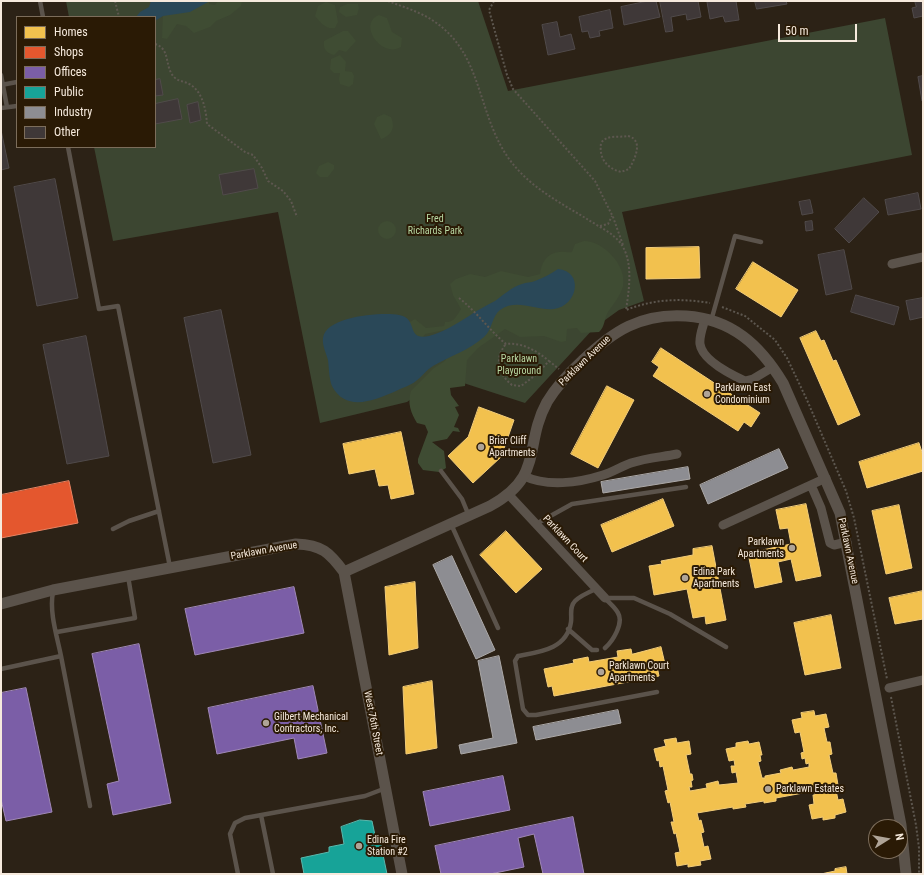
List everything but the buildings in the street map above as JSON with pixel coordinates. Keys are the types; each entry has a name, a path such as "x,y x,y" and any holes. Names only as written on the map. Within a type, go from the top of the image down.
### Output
{"street":[{"path":"892,264 923,258"},
{"name":"Parklawn Avenue","path":"1,604 53,590 296,544 314,545 332,555 344,572 469,516 509,495 524,476 531,462 538,424 547,403 559,384 596,347 613,333 633,324 655,317 676,315 708,320 739,333 757,347 773,366 783,383 826,478 840,513 847,542 902,825 906,874"},
{"path":"708,320 700,337 700,345 710,360 745,381 753,379 773,366"},
{"path":"524,476 536,482 548,483 569,481 602,476 631,463 677,454"},
{"path":"723,525 826,478"},
{"path":"811,485 821,508 830,543 834,545 847,542"},
{"name":"Parklawn Court","path":"509,495 604,598"},
{"name":"West 76th Street","path":"344,572 402,874"},
{"path":"889,688 923,680"}],"lane":[{"path":"40,1 43,16"},
{"path":"1,75 7,107"},
{"path":"2,85 16,82"},
{"path":"1,108 16,106"},
{"path":"68,148 99,308 118,306 170,568"},
{"path":"708,320 735,236 761,242"},
{"path":"441,471 462,499 469,516"},
{"path":"536,524 572,504 686,487"},
{"path":"113,529 129,521 159,511"},
{"path":"451,524 498,628"},
{"path":"57,632 135,618 128,576"},
{"path":"596,589 574,602 570,610 571,622 566,635 555,647 518,656 514,661 523,709 528,715 536,715 657,692"},
{"path":"53,590 51,599 60,656 90,806"},
{"path":"604,598 634,598 670,614 726,647"},
{"path":"604,598 619,613 620,622 610,643 605,648"},
{"path":"568,629 592,650 597,650"},
{"path":"1,669 60,656"},
{"path":"238,874 230,834 235,823 244,818 364,796 386,788"},
{"path":"261,815 273,874"}],"path":[{"path":"115,1 119,16"},
{"path":"388,1 431,19 449,34 469,62 492,128 505,154 532,183 599,226 615,238 623,247"},
{"path":"494,1 489,10 507,75 513,89 595,181 612,215 623,247 629,278 626,310"},
{"path":"156,44 162,46 167,55 173,76 181,82 191,85 201,97 206,107 207,124 245,152 253,155 262,168 268,181 283,191 291,201 297,216"},
{"path":"609,137 632,137 638,148 634,158 629,169 621,172 617,171 607,165 601,157 601,143 604,138 609,137"},
{"path":"599,226 608,224 612,215"},
{"path":"459,298 472,308 494,334 506,344 515,344 532,349 560,369"},
{"path":"506,344 502,349 498,360 498,367 506,381 512,385 521,386 537,374 549,361"}],"green space":[{"name":"Fred Richards Park","path":"66,1 478,1 508,91 885,18 912,155 622,212 644,301 619,310 594,328 525,403 442,376 407,402 320,423 278,212 113,241 94,148 156,148 156,16 69,16"},
{"path":"209,1 209,4 215,5 218,1 242,1 241,6 230,15 216,21 210,27 194,33 186,26 177,24 167,39 162,38 163,12"},
{"path":"326,2 335,5 338,22 335,28 326,27 315,16 318,6"},
{"path":"347,4 358,4 359,8 357,15 346,17 339,12 340,7"},
{"path":"379,15 387,18 392,32 402,38 401,47 393,49 386,48 379,44 374,38 370,25 373,19"},
{"path":"343,31 348,31 356,41 346,52 339,50 334,55 327,52 324,46 324,41"},
{"path":"340,55 346,62 345,71 352,72 354,76 353,84 349,87 340,84 340,73 334,73 330,69 331,59"},
{"path":"384,114 391,117 393,128 390,134 381,139 374,124 377,117"},
{"path":"328,162 334,165 334,169 328,177 320,177 316,173 319,166"},
{"path":"387,221 393,224 396,230 393,236 387,239 381,236 378,230 381,224"},
{"path":"584,241 599,245 606,250 617,263 623,278 623,286 617,300 608,312 601,330 599,332 581,333 577,328 567,329 566,341 561,342 544,336 520,337 505,329 478,348 467,360 465,386 450,388 451,395 459,406 455,407 459,415 454,427 458,428 460,432 453,431 447,439 432,442 444,451 446,468 439,472 423,470 418,463 418,459 428,432 425,425 417,423 410,408 409,400 411,391 434,368 445,361 460,327 425,334 421,341 411,340 408,323 415,319 426,328 444,326 445,322 453,320 461,309 453,295 450,284 456,279 470,274 485,277 501,271 528,277 540,274 543,262 548,256 561,252 572,252 575,244"}],"water":[{"path":"151,1 210,1 190,12 163,16 156,20 156,16 137,16 140,12 149,7"},
{"path":"558,269 566,271 572,276 575,289 573,296 562,307 547,309 513,305 506,307 497,313 489,331 478,342 428,369 411,384 379,398 361,402 353,402 338,394 332,386 323,338 326,331 334,325 344,320 356,317 391,314 405,317 409,320 414,332 417,335 422,337 429,336 455,325 515,287 524,283 538,280"}],"place":[{"name":"Parklawn East Condominium","path":"707,394"},
{"name":"Briar Cliff Apartments","path":"481,447"},
{"name":"Parklawn Apartments","path":"792,548"},
{"name":"Edina Park Apartments","path":"685,578"},
{"name":"Parklawn Court Apartments","path":"601,672"},
{"name":"Gilbert Mechanical Contractors, Inc.","path":"266,723"},
{"name":"Parklawn Estates","path":"768,789"},
{"name":"Edina Fire Station #2","path":"359,846"}],"park label":[{"name":"Parklawn Playground","path":"519,364"}]}
